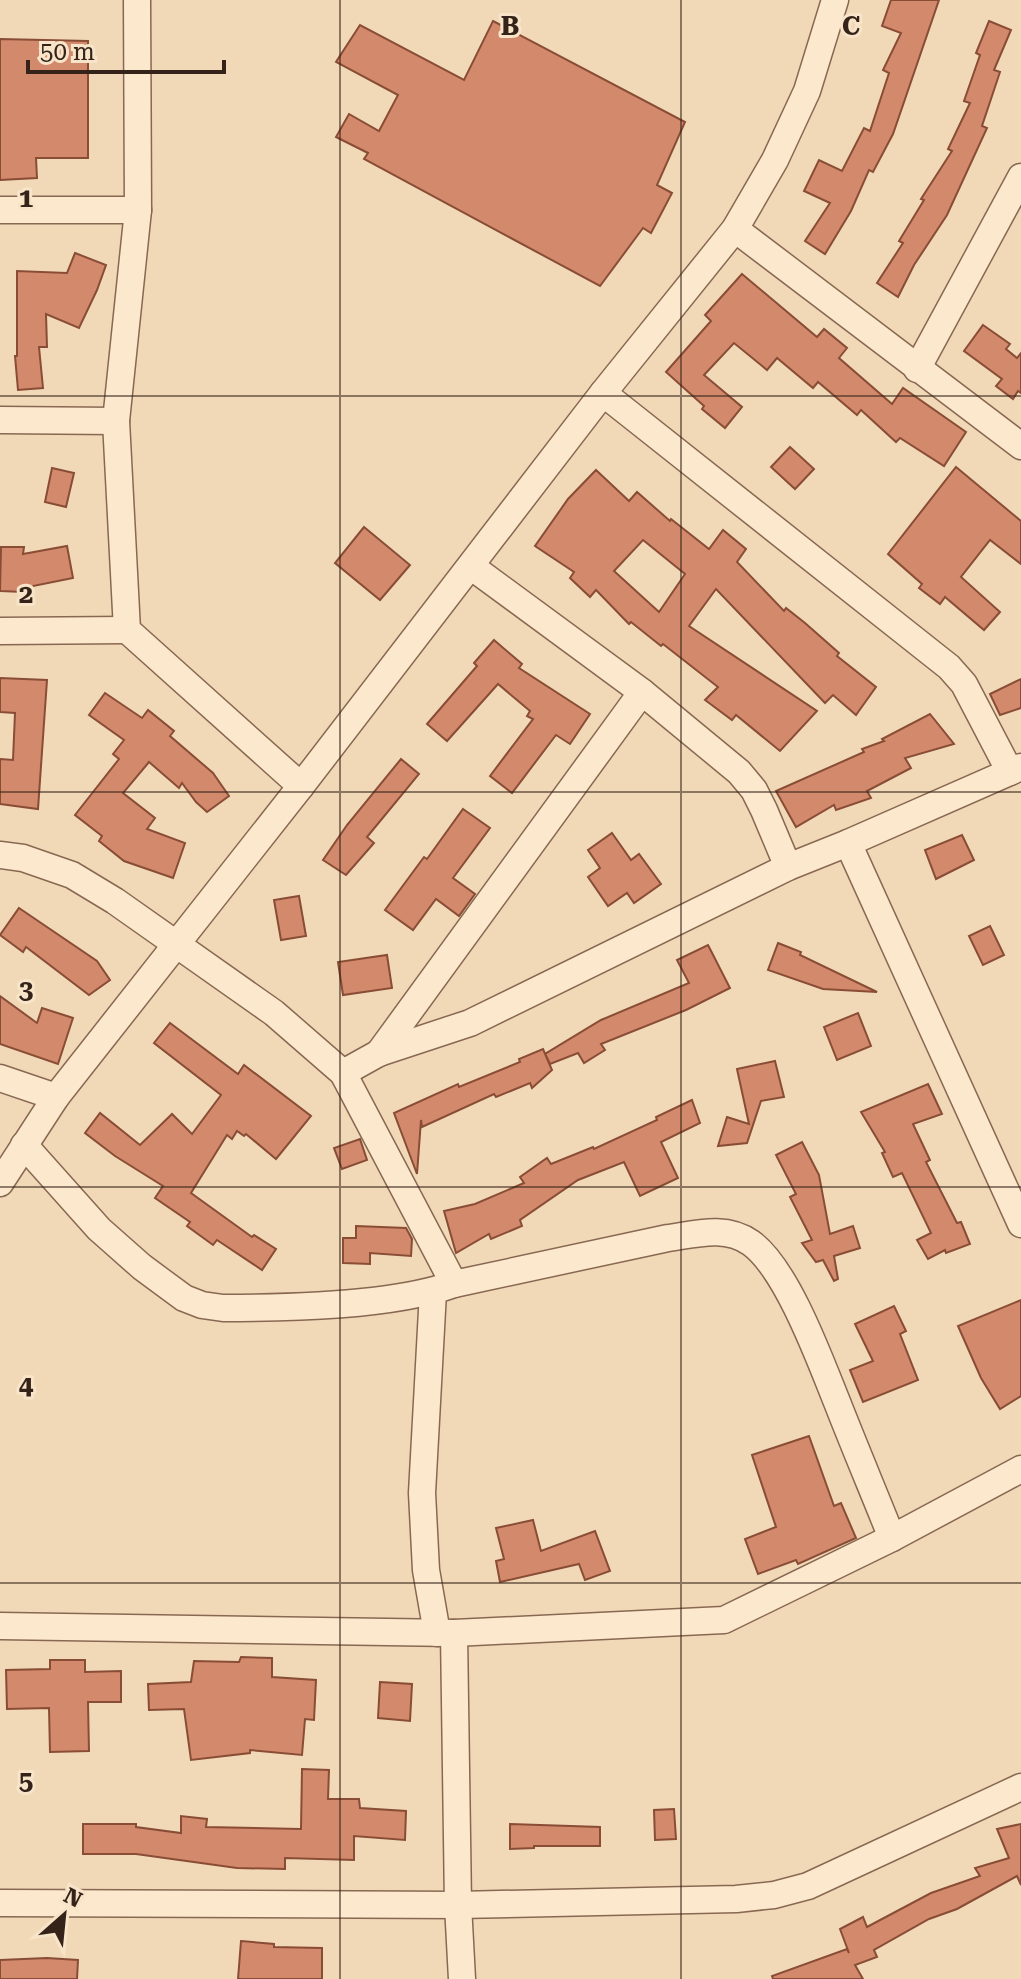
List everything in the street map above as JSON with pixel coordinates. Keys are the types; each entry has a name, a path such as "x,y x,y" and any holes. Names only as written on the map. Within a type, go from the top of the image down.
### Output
{"street":[{"path":"127,630 116,421 138,210 137,0"},
{"path":"0,1183 56,1097 472,567 603,393 735,229 775,160 807,91 835,0"},
{"path":"917,369 1021,179"},
{"path":"0,210 138,210"},
{"path":"735,229 1021,446"},
{"path":"343,1073 379,1053 470,1023 788,867 1015,769 964,684 949,667 603,393"},
{"path":"0,420 116,421"},
{"path":"472,567 642,692 739,772 754,790 788,867"},
{"path":"0,631 127,630 301,786"},
{"path":"379,1053 642,692"},
{"path":"848,843 1021,1224"},
{"path":"0,855 23,858 72,875 115,901 274,1013 343,1073 443,1288 422,1493 426,1570 446,1633 462,1979"},
{"path":"0,1078 56,1097"},
{"path":"24,1145 99,1229 165,1285 184,1298 202,1305 232,1308 302,1305 443,1288 704,1233 729,1232 752,1243 773,1268 802,1318 892,1538"},
{"path":"0,1626 446,1633 724,1620 892,1538 1021,1469"},
{"path":"0,1903 458,1905 736,1899 774,1895 808,1886 1021,1787"}],"building":[{"path":"891,0 939,0 893,134 873,172 869,170 851,211 825,254 805,241 830,203 804,191 819,160 842,171 864,128 870,131 889,73 883,70 901,33 882,26"},
{"path":"493,21 685,122 657,185 672,193 651,233 643,228 600,286 364,159 368,153 336,137 349,114 379,131 398,95 336,62 360,25 464,80"},
{"path":"989,21 1011,30 994,70 1000,72 982,126 987,128 947,215 914,265 898,297 877,283 903,243 899,241 924,200 921,199 952,151 948,149 970,103 964,101 980,55 976,53"},
{"path":"0,39 88,41 88,158 36,158 37,178 0,180"},
{"path":"75,253 106,265 97,290 79,328 46,314 47,347 39,347 43,388 18,390 15,356 17,271 67,273"},
{"path":"742,274 817,337 824,329 847,348 839,358 892,404 903,388 966,432 944,466 900,438 896,442 861,410 857,415 818,382 813,388 777,358 767,370 734,343 704,375 742,407 725,428 702,409 704,406 666,372 711,321 705,315"},
{"path":"983,325 1010,344 1006,349 1017,358 1021,353 1021,393 1018,391 1013,399 996,386 1002,379 964,351"},
{"path":"790,447 814,469 795,489 771,467"},
{"path":"956,467 1021,521 1021,564 990,540 961,577 1000,612 984,630 945,597 940,604 919,588 922,584 888,554"},
{"path":"52,468 74,473 66,507 45,502"},
{"path":"596,470 629,501 637,492 709,549 723,530 746,549 737,562 784,611 786,608 805,623 839,653 837,656 876,687 856,715 833,695 825,703 716,589 689,626 817,711 780,751 736,715 732,720 705,700 718,687 663,644 661,646 631,622 629,624 596,590 590,597 570,578 574,572 535,546 568,499","holes":["643,540 685,574 659,612 614,571"]},
{"path":"364,527 410,565 380,600 335,563"},
{"path":"67,546 73,578 23,588 23,592 0,591 1,547 24,547 23,554"},
{"path":"494,640 522,664 519,668 590,714 570,744 556,735 512,793 490,776 533,719 527,716 530,711 498,684 447,741 427,724 477,666 474,663"},
{"path":"0,678 47,680 38,809 0,804 0,759 13,760 15,713 0,712"},
{"path":"1021,679 1021,708 1000,715 990,694"},
{"path":"105,693 142,718 148,710 174,731 170,736 213,773 229,796 207,812 182,783 179,788 149,762 123,793 155,818 147,829 185,843 173,878 124,861 99,841 102,836 75,815 119,759 113,754 124,740 89,715"},
{"path":"930,714 954,744 905,758 911,768 867,791 871,798 836,810 834,805 796,827 776,791 864,752 862,749 884,741 882,739"},
{"path":"401,759 419,774 367,837 374,843 346,875 323,860"},
{"path":"463,809 490,828 453,878 475,894 459,916 436,899 413,930 385,910"},
{"path":"612,833 631,860 639,854 661,884 634,903 627,893 608,906 588,877 600,868 588,850"},
{"path":"962,835 974,860 936,879 925,850"},
{"path":"299,896 306,936 281,940 274,900"},
{"path":"19,908 97,961 110,980 89,995 26,947 23,952 0,935"},
{"path":"990,926 1004,955 983,965 969,936"},
{"path":"778,943 877,992 823,989 768,970"},
{"path":"708,945 730,988 686,1010 601,1044 605,1050 584,1063 578,1053 550,1064 545,1054 601,1020 689,983 677,960"},
{"path":"387,955 392,988 343,995 338,962"},
{"path":"0,996 37,1023 42,1008 73,1018 58,1064 0,1044"},
{"path":"858,1013 871,1046 837,1060 824,1027"},
{"path":"170,1023 238,1074 244,1065 311,1116 276,1159 246,1134 244,1136 237,1131 232,1139 227,1135 191,1193 252,1237 254,1235 276,1249 262,1270 217,1240 213,1245 187,1226 190,1222 155,1198 163,1186 85,1133 100,1113 140,1145 172,1114 192,1134 221,1095 154,1043"},
{"path":"543,1049 552,1070 532,1088 530,1083 496,1097 494,1094 422,1127 421,1120 417,1174 394,1113 458,1084 459,1087 520,1062 519,1059"},
{"path":"775,1061 784,1097 761,1101 747,1143 718,1146 727,1117 749,1124 737,1069"},
{"path":"928,1084 942,1114 913,1124 930,1160 926,1162 957,1223 961,1222 970,1244 946,1253 945,1250 928,1259 917,1240 931,1233 902,1173 893,1177 882,1153 885,1152 861,1112"},
{"path":"692,1100 700,1123 661,1142 678,1178 640,1196 624,1162 578,1180 520,1220 522,1226 491,1239 489,1234 456,1253 444,1211 475,1204 524,1183 520,1177 547,1158 551,1164 594,1149"},
{"path":"360,1139 367,1160 342,1169 334,1148"},
{"path":"802,1142 819,1175 830,1234 853,1226 860,1248 834,1256 838,1279 834,1281 823,1260 816,1262 802,1243 812,1240 790,1197 796,1194 776,1155"},
{"path":"356,1226 406,1228 412,1239 411,1256 370,1253 370,1264 343,1263 343,1238 356,1238"},
{"path":"1021,1300 1021,1396 1000,1409 981,1378 958,1326"},
{"path":"894,1306 906,1331 900,1334 918,1380 863,1402 850,1370 873,1361 855,1324"},
{"path":"809,1436 834,1506 841,1503 856,1538 798,1564 796,1560 758,1574 745,1539 776,1527 752,1455"},
{"path":"533,1520 541,1551 595,1531 610,1571 585,1580 579,1564 500,1582 496,1561 504,1559 496,1528"},
{"path":"241,1657 272,1658 272,1677 316,1680 314,1720 305,1719 302,1755 250,1750 250,1753 191,1760 184,1709 149,1710 148,1684 191,1682 194,1661 239,1662"},
{"path":"50,1660 85,1660 85,1672 121,1671 121,1702 88,1702 89,1751 50,1752 49,1708 7,1709 6,1670 50,1669"},
{"path":"380,1682 412,1684 410,1721 378,1718"},
{"path":"302,1769 329,1770 328,1799 359,1799 360,1808 406,1811 405,1840 354,1836 354,1860 285,1858 285,1869 237,1868 136,1854 83,1854 83,1824 136,1824 136,1827 181,1833 181,1816 207,1819 206,1827 301,1829"},
{"path":"674,1809 676,1839 655,1840 654,1810"},
{"path":"510,1824 600,1827 600,1846 510,1849"},
{"path":"1021,1824 1021,1885 1017,1876 874,1950 877,1957 855,1965 863,1979 773,1979 772,1976 847,1949 849,1953 840,1929 863,1917 867,1927 931,1893 980,1876 975,1868 1009,1858 997,1829"},
{"path":"241,1941 274,1944 274,1947 322,1948 322,1979 238,1979"},
{"path":"0,1960 78,1960 77,1979 0,1979"}]}
